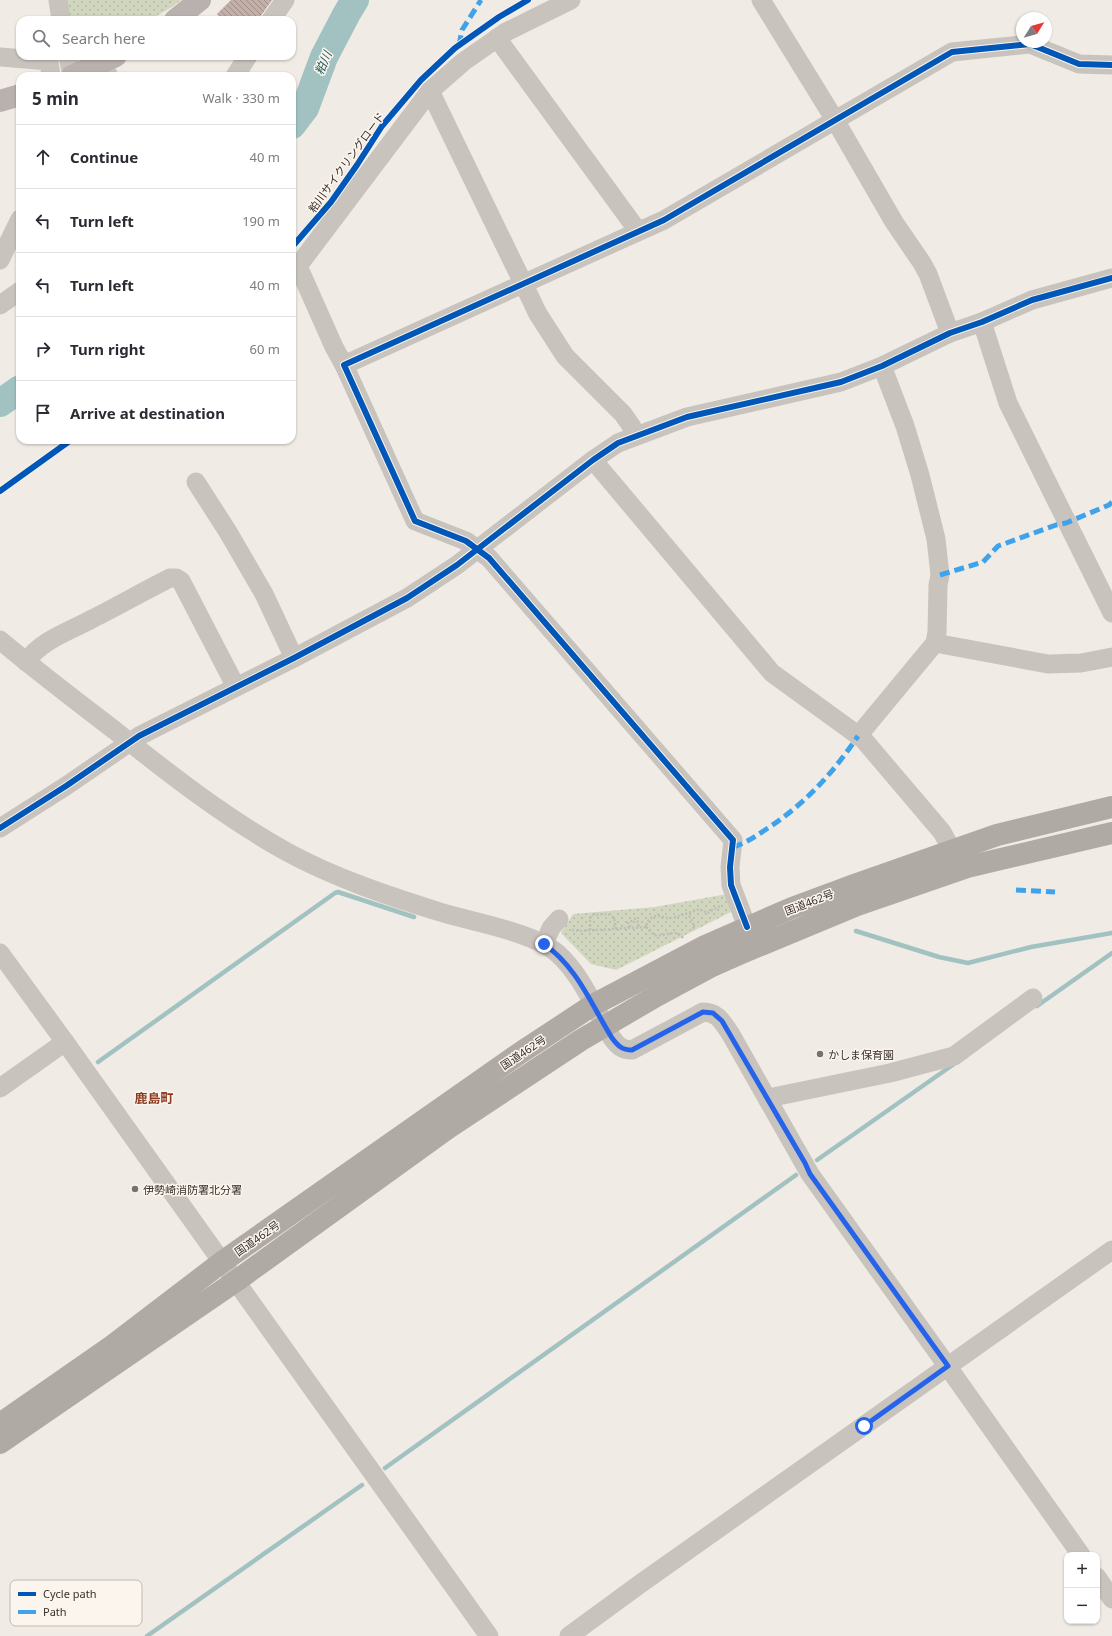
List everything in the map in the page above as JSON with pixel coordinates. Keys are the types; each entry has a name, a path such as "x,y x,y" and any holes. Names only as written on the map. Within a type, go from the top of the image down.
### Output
{"highway":[{"name":"国道462号","path":"0,1424 112,1346 222,1262 520,1053 593,1005 705,946 792,908 998,835 1112,806"},
{"name":"国道462号","path":"0,1443 236,1281 448,1128 605,1026 710,968 857,905 966,867 1112,833"}],"main road":[{"path":"180,16 200,0"},
{"path":"85,72 108,65"},
{"path":"0,101 16,96"}],"street":[{"path":"58,0 60,16"},
{"path":"274,16 285,0"},
{"path":"571,0 506,32 463,62 430,91 298,266 415,521 466,541 489,558 733,840 730,867 731,885 747,927"},
{"path":"761,0 835,120 894,222 925,268 950,333"},
{"path":"497,38 638,231"},
{"path":"344,365 664,220 952,52 1030,44 1078,64 1112,65"},
{"path":"0,57 16,58"},
{"path":"37,60 49,61 50,72"},
{"path":"69,60 71,72"},
{"path":"238,72 245,60"},
{"path":"430,91 538,314 565,356 623,414 632,426 636,436"},
{"path":"0,260 16,227"},
{"path":"0,828 66,786 129,742 156,726 294,658 407,598 436,580 593,460 618,443 687,417 841,382 882,366 950,333 982,322 1032,300 1112,278"},
{"path":"0,305 16,295"},
{"path":"982,322 1008,403 1112,613"},
{"path":"858,736 934,643 937,632 938,585 940,575 936,539 920,475 905,426 882,366"},
{"path":"593,460 772,673 862,739 942,832 950,852"},
{"path":"196,482 228,532 264,594 294,658"},
{"path":"26,662 36,649 170,578 176,578 181,581 236,687"},
{"path":"0,640 26,662 215,807 251,830 317,867 395,898 442,913 508,931 544,944 556,952 573,971 616,1044 623,1050 632,1050 703,1012 713,1013 726,1027 810,1174 1079,1552"},
{"path":"934,643 1048,664 1081,663 1112,657"},
{"path":"544,944 551,928 565,924"},
{"path":"0,953 490,1636"},
{"path":"768,1100 773,1097 890,1073 954,1056 1033,998"},
{"path":"0,1088 65,1042"},
{"path":"569,1636 640,1584 1112,1250"},
{"path":"1100,1581 1112,1599"}],"path":[{"path":"646,927 650,919 654,916 668,918 682,914 690,914 699,910 707,913 724,904 726,910"},
{"path":"590,930 590,918 592,915 608,914 614,918 616,929"},
{"path":"689,916 693,922 695,933"},
{"path":"629,928 628,923 635,919 639,924 638,927"},
{"path":"565,924 579,931 646,927 654,935 661,936 673,932 678,933 683,938"}],"green space":[{"path":"63,0 181,0 156,16 65,16"},
{"path":"727,894 731,912 616,970 591,964 561,933 573,914 655,907"}],"building":[{"path":"231,0 272,0 261,16 219,16 217,14"}],"waterway":[{"name":"粕川","path":"296,120 305,108 324,57 355,0"},
{"name":"粕川","path":"0,403 16,392"},
{"path":"98,1062 335,893 338,892 414,917"},
{"path":"856,931 939,957 968,963 1031,947 1112,933"},
{"path":"1037,1006 1112,953"},
{"path":"817,1160 954,1064"},
{"path":"385,1468 796,1175"},
{"path":"147,1636 362,1485"}],"marked path":[{"path":"459,45 462,30 481,0"},
{"path":"940,575 983,562 998,546 1056,525 1066,523 1109,505 1112,502"},
{"path":"733,847 747,841 768,828 807,798 829,775 858,736"},
{"path":"1016,890 1055,892"}],"cycle path":[{"name":"粕川サイクリングロード","path":"296,242 331,202 382,126 421,80 455,48 499,17 528,0"},
{"path":"747,927 731,885 730,867 733,840 489,558 466,541 415,521 344,365 664,220 952,52 1030,44 1079,64 1112,65"},
{"path":"0,828 66,786 139,736 294,658 407,598 457,565 593,460 618,443 687,417 841,382 882,366 950,333 982,322 1032,300 1112,278"},
{"path":"0,491 65,444"}],"place":[{"name":"かしま保育園","path":"820,1054"},
{"name":"伊勢崎消防署北分署","path":"135,1189"}],"district":[{"name":"鹿島町","path":"154,1098"}],"route":[{"path":"544,944 556,952 573,971 612,1038 623,1050 632,1050 703,1012 713,1013 722,1021 810,1174 948,1366 864,1426"}]}
